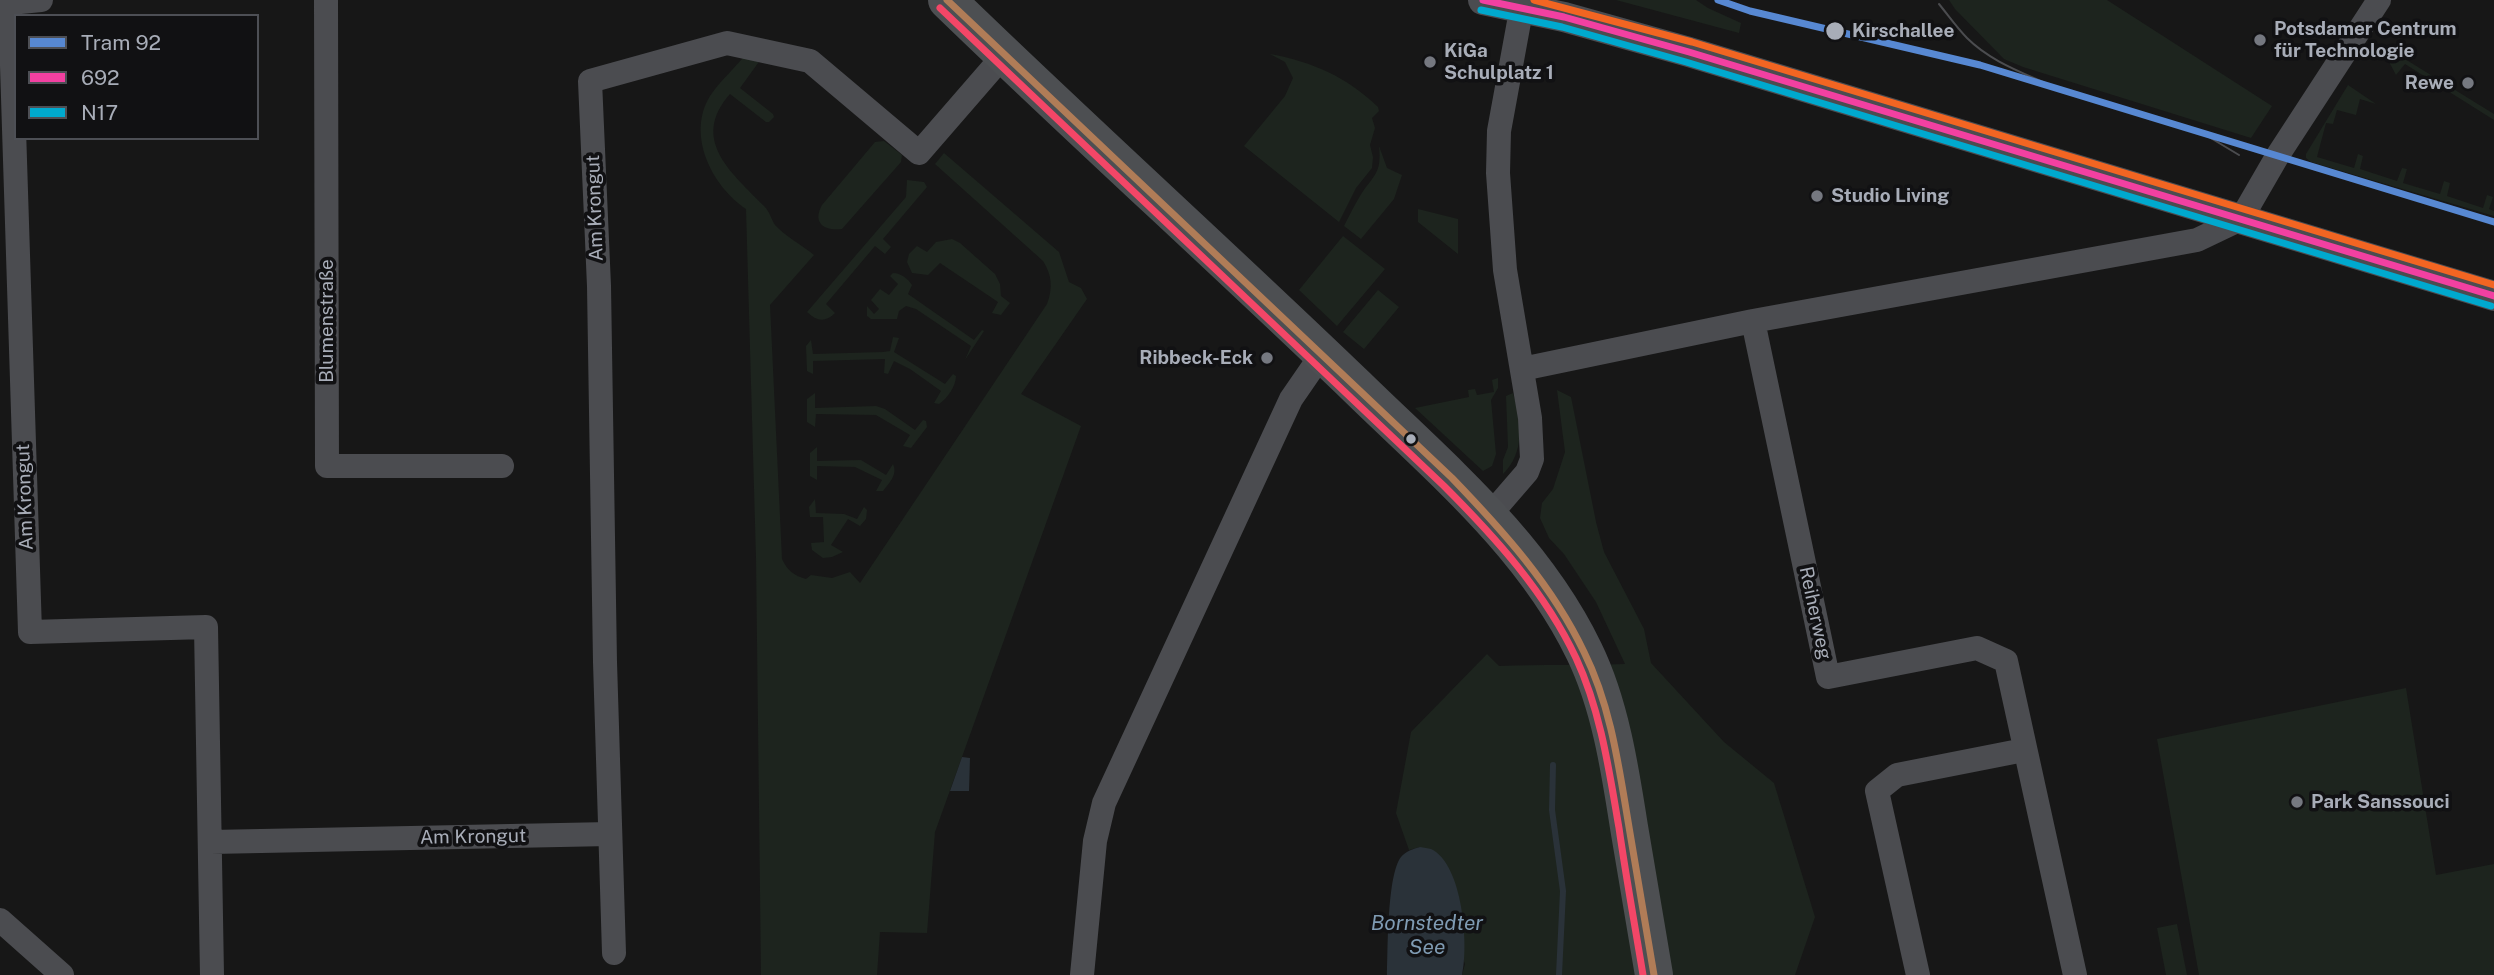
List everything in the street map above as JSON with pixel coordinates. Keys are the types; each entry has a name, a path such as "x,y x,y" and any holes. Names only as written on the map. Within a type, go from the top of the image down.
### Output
{"main road":[{"path":"947,0 1322,354 1489,516 1527,558 1561,607 1592,671 1611,732 1654,975"}],"street":[{"name":"Am Krongut","path":"14,129 10,3 41,0"},
{"name":"Blumenstraße","path":"326,0 327,466 502,466"},
{"path":"1483,0 1522,3 2494,296"},
{"path":"1521,369 1753,321 2197,240 2241,219 2278,155 2379,0"},
{"path":"1489,516 1527,472 1532,459 1530,418 1505,270 1498,173 1499,131 1522,3"},
{"name":"Am Krongut","path":"614,953 603,464 590,82 727,43 810,61 919,153 1004,55"},
{"name":"Am Krongut","path":"14,140 30,632 206,627 212,975"},
{"name":"Reiherweg","path":"1753,321 1828,677 1977,648 2006,662 2075,975"},
{"path":"1082,975 1095,841 1104,803 1291,399 1322,354"},
{"path":"1918,975 1877,790 1896,775 2024,750"},
{"name":"Am Krongut","path":"211,842 610,834"},
{"path":"0,920 62,975"}],"shaded area":[{"path":"1616,0 1696,0 1741,23 1739,33"},
{"path":"1949,0 2107,0 2272,106 2251,138 2023,67 2004,59"},
{"path":"2392,51 2494,114 2494,120 2405,64 2396,75 2388,60"},
{"path":"746,54 761,59 740,88 774,117 766,122 730,94 718,111 714,126 715,141 729,169 766,208 775,225 814,255 770,305 782,559 791,572 806,579 811,575 832,578 850,572 860,583 1047,304 1051,282 1043,261 935,164 944,153 1059,252 1069,282 1081,288 1087,299 1021,394 1081,426 935,832 927,933 880,932 877,975 761,975 756,558 746,209 713,173 706,159 701,127 703,111 710,96"},
{"path":"1270,54 1301,61 1329,72 1354,87 1378,107 1379,111 1372,118 1375,128 1370,145 1372,168 1356,188 1339,222 1244,146 1285,96 1293,78 1285,62"},
{"path":"2348,85 2376,104 2360,99 2356,115 2337,110 2333,124 2326,123 2317,157 2354,168 2358,154 2363,156 2360,169 2397,181 2402,168 2407,169 2403,183 2440,194 2444,181 2450,183 2447,196 2483,208 2487,195 2493,197 2489,209 2494,211 2494,216 2311,162 2306,158 2306,154"},
{"path":"884,141 902,155 901,162 842,229 825,227 818,217 822,205 875,142"},
{"path":"1379,146 1387,168 1402,175 1394,199 1361,239 1344,226 1378,169"},
{"path":"907,180 924,182 927,187 883,239 891,247 885,254 875,246 826,304 835,313 821,320 814,318 807,312 906,197"},
{"path":"1418,209 1458,219 1458,254 1418,222"},
{"path":"1343,236 1385,269 1337,326 1299,290"},
{"path":"952,239 995,274 1000,284 1001,296 1010,303 1001,315 992,313 998,302 940,263 928,275 912,273 907,262 909,254 917,246 927,252 936,242"},
{"path":"893,273 904,277 912,285 908,294 974,340 984,331 965,360 971,346 916,309 906,306 899,311 897,319 871,319 867,316 867,306 874,314 879,309 871,300 880,289 889,295 898,284 890,276"},
{"path":"1378,290 1399,307 1364,349 1343,332"},
{"path":"893,337 899,338 894,352 945,384 953,374 956,376 950,392 939,404 934,403 941,391 894,361 888,374 884,373 885,359 813,361 813,374 807,371 806,346 811,340 813,354 883,352 890,351"},
{"path":"1498,378 1498,388 1491,400 1496,454 1492,466 1483,471 1415,408 1469,397 1468,390 1475,389 1477,395 1494,392 1492,380"},
{"path":"1557,390 1571,397 1604,552 1644,629 1651,663 1724,742 1774,783 1815,917 1795,975 1462,975 1465,964 1420,847 1409,850 1396,813 1411,732 1487,654 1499,666 1625,664 1596,602 1564,554 1549,538 1540,518 1542,503 1553,489 1565,452"},
{"path":"815,393 815,408 876,406 885,409 915,430 923,420 926,421 927,427 911,448 903,446 910,435 876,415 816,414 815,427 807,422 807,399"},
{"path":"1513,393 1520,436 1515,456 1503,474 1503,460 1508,447 1506,396"},
{"path":"817,447 817,461 861,460 886,475 893,464 894,475 883,491 876,491 882,480 855,467 817,466 817,480 810,476 810,453"},
{"path":"815,499 816,513 844,514 857,519 864,507 867,510 866,519 860,526 848,519 831,545 843,552 832,557 823,558 812,550 811,543 824,542 823,517 810,517 809,507"},
{"name":"Park Sanssouci","path":"2406,688 2436,875 2494,864 2494,975 2199,975 2157,739"},
{"path":"2177,924 2187,975 2166,975 2157,928"}],"water":[{"path":"962,757 970,758 969,791 950,791"},
{"name":"Bornstedter See","path":"1420,847 1431,849 1442,858 1457,888 1464,926 1462,975 1387,975 1389,913 1396,866 1405,853"}],"waterway":[{"path":"1553,765 1552,810 1563,891 1559,975"}],"tram line":[{"name":"92","path":"1718,0 1750,11 1980,65 2494,222"},
{"path":"1939,4 1963,34 1987,54 2054,87"},
{"path":"2199,131 2239,155"}],"transit line":[{"path":"947,0 1452,478 1490,518 1542,581 1571,627 1601,694 1622,782 1654,975"},
{"name":"692","path":"1483,0 1564,17 1689,52 2494,296"},
{"path":"1534,0 1692,42 2494,285"},
{"path":"940,8 1444,486 1500,545 1534,588 1576,658 1598,720 1612,785 1643,975"},
{"name":"N17","path":"1481,10 1562,27 1686,62 2491,306"}],"place":[{"name":"Kirschallee","path":"1835,31"},
{"name":"Potsdamer Centrum für Technologie","path":"2260,40"},
{"name":"KiGa Schulplatz 1","path":"1430,62"},
{"name":"Rewe","path":"2468,83"},
{"name":"Studio Living","path":"1817,196"},
{"name":"Ribbeck-Eck","path":"1267,358"},
{"name":"Park Sanssouci","path":"2297,802"}]}
